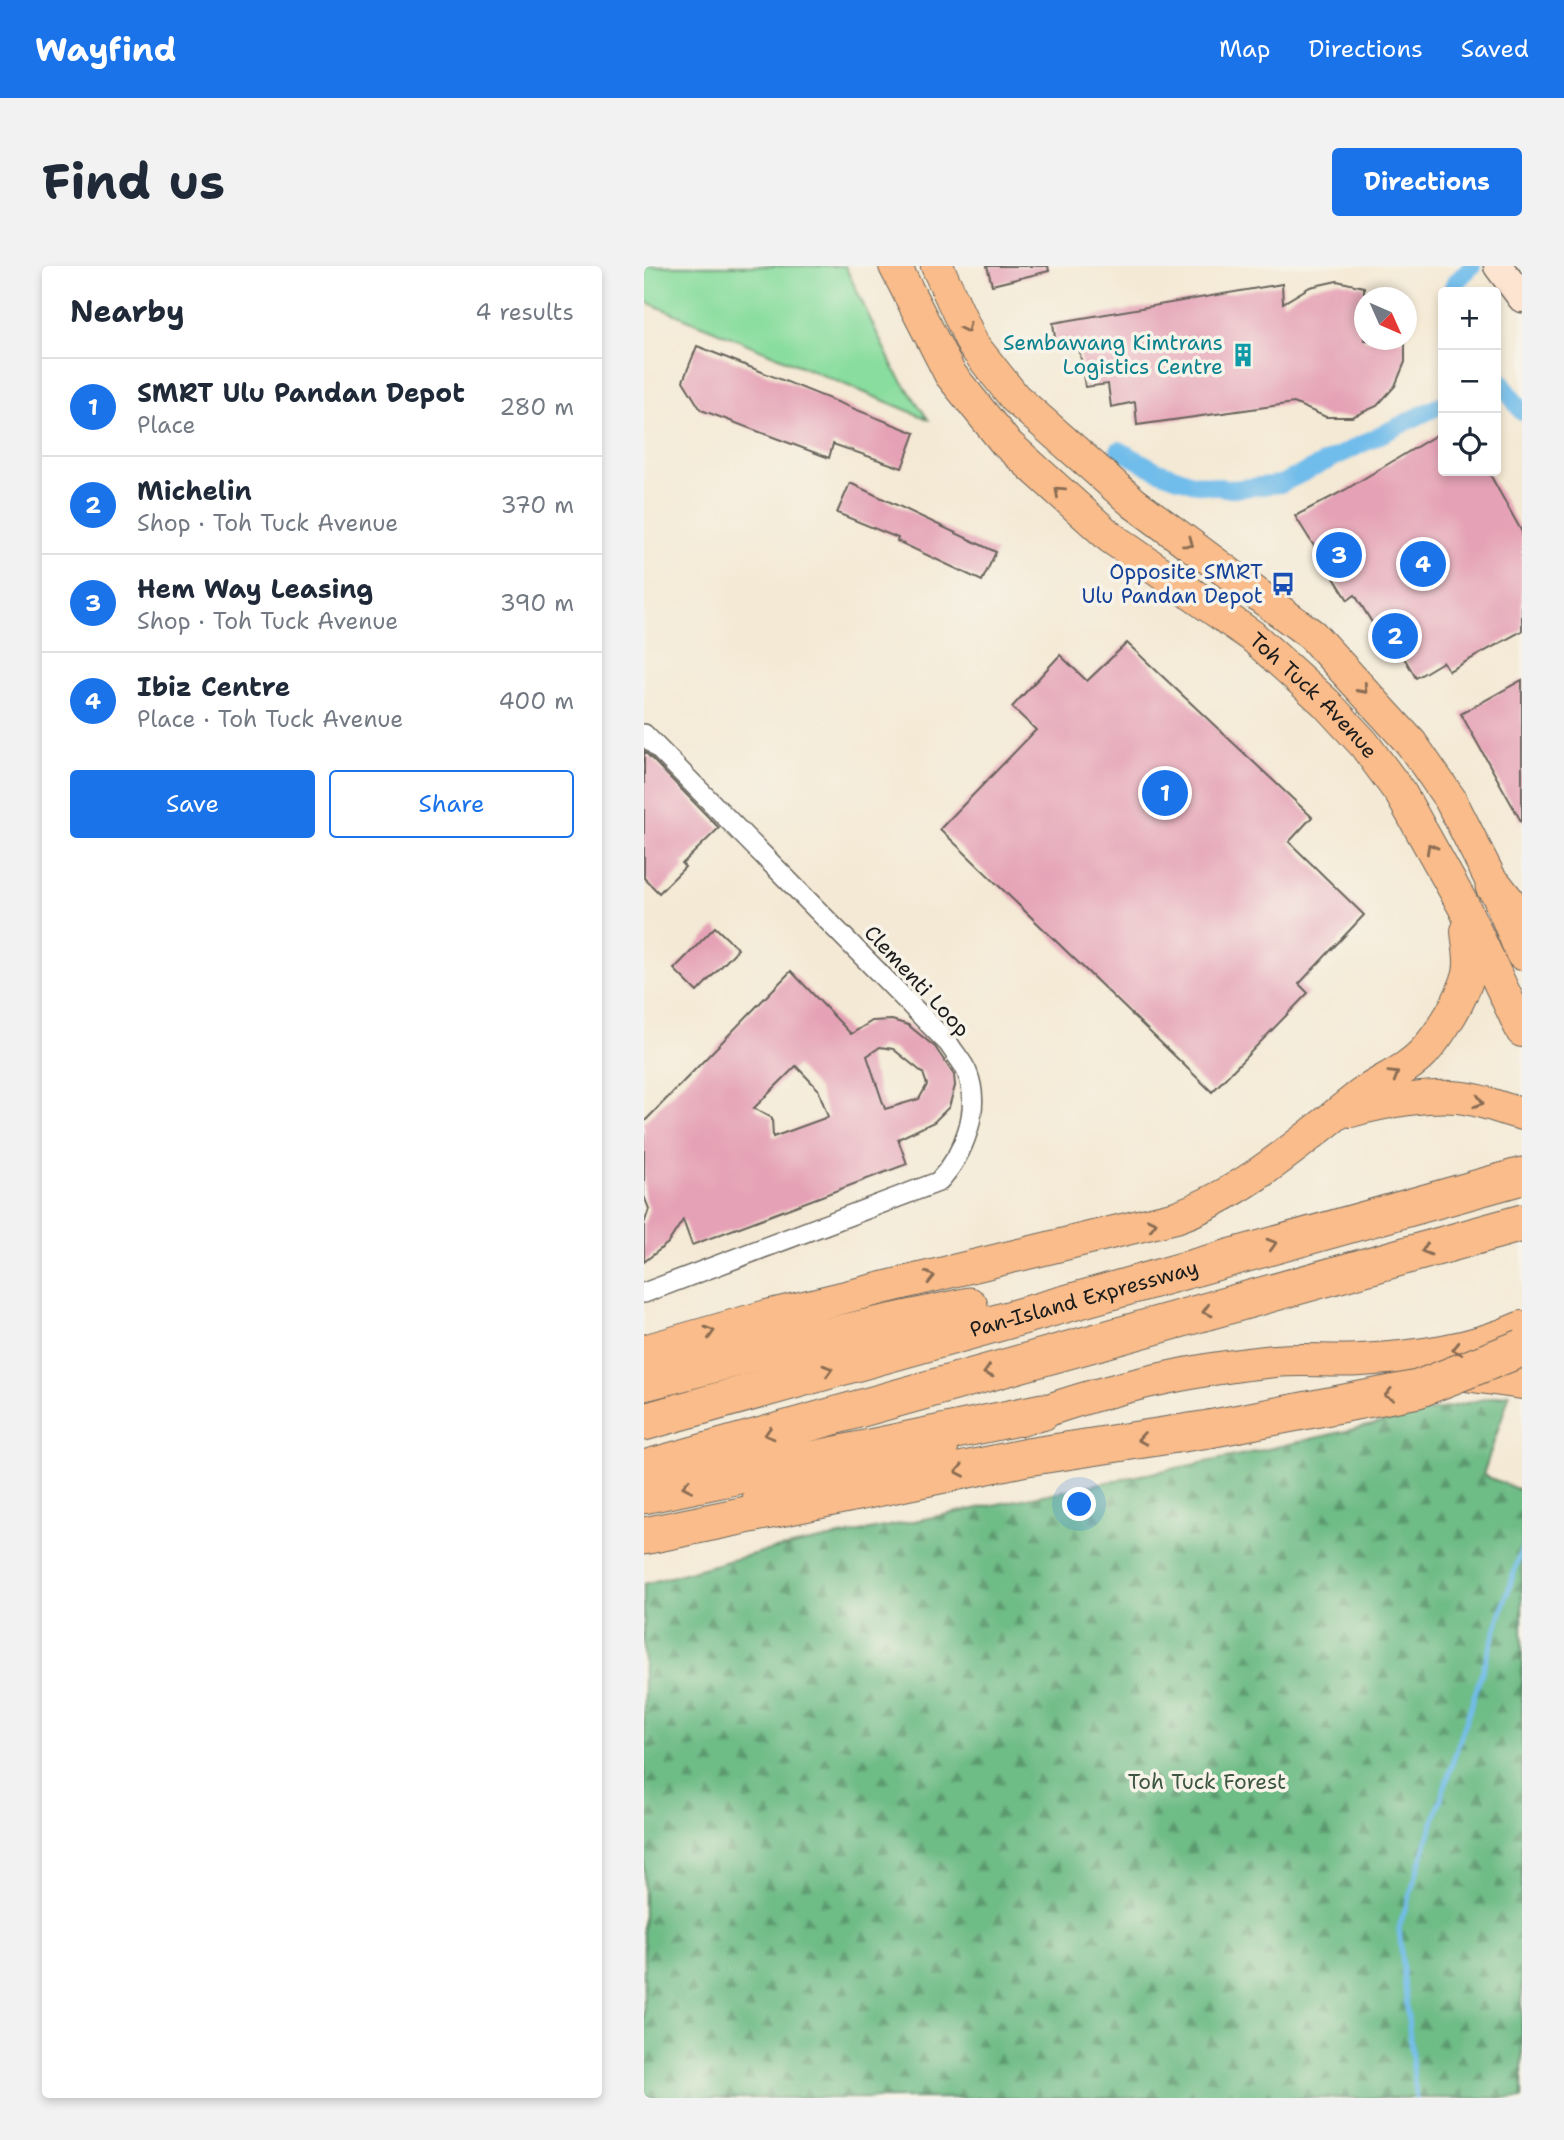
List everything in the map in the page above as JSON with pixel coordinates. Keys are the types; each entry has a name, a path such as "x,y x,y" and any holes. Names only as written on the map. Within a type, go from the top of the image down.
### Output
{"highway":[{"path":"1494,887 1522,922"},
{"name":"Pan-Island Expressway","path":"644,1422 1522,1176"},
{"path":"644,1469 1507,1228"},
{"path":"644,1381 782,1346 1020,1295 1112,1290"},
{"path":"644,1536 1027,1458 1209,1429 1418,1389 1522,1348"},
{"path":"644,1495 1042,1412"}],"main road":[{"name":"Toh Tuck Avenue","path":"895,266 950,374 1005,442 1110,537 1252,636 1326,703 1364,744 1402,794 1464,907 1522,1031"},
{"name":"Toh Tuck Avenue","path":"937,266 973,345 1015,398 1134,503 1312,635 1411,743 1450,799 1494,887 1522,954"},
{"path":"644,1351 767,1316 1176,1217 1229,1193 1340,1115 1364,1093 1402,1071 1424,1052 1438,1033 1469,975 1470,959 1464,907"},
{"path":"1340,1115 1390,1102 1442,1098 1469,1098 1522,1114"},
{"path":"644,1525 892,1463 981,1436 1042,1412 1180,1375 1278,1360 1359,1360 1450,1351 1497,1338 1522,1327"},
{"path":"1359,1360 1522,1383"}],"street":[{"path":"1501,270 1522,298"},
{"name":"Clementi Loop","path":"644,734 949,1044 967,1072 972,1097 971,1125 947,1173 938,1182 644,1293"}],"green space":[{"path":"644,266 845,266 894,369 928,419 644,301"},
{"name":"Toh Tuck Forest","path":"1510,1393 1483,1475 1522,1491 1522,2098 644,2098 644,1584 761,1552 1250,1453"}],"building":[{"path":"987,266 1048,266 1049,271 992,285"},
{"name":"Sembawang Kimtrans Logistics Centre","path":"1337,281 1364,287 1354,287 1354,350 1405,350 1405,362 1395,386 1377,406 1352,417 1326,417 1294,403 1137,425 1135,402 1111,407 1108,384 1085,387 1078,341 1056,345 1053,323 1282,284 1283,303 1310,287"},
{"path":"697,346 915,433 902,468 833,444 829,458 701,410 683,381"},
{"path":"1438,434 1438,476 1491,476 1522,532 1522,631 1449,671 1443,662 1416,678 1381,619 1373,624 1355,595 1348,600 1295,516 1345,490"},
{"path":"850,483 996,552 982,581 897,541 898,538 837,513"},
{"path":"1127,643 1312,817 1289,842 1364,915 1299,984 1308,993 1212,1092 940,829 1036,730 1012,707 1060,655 1087,681"},
{"path":"1522,680 1522,823 1461,714"},
{"path":"644,751 719,828 682,864 685,867 659,893 644,878"},
{"path":"715,927 738,949 697,992 674,969"},
{"path":"791,971 851,1034 872,1021 892,1020 908,1025 935,1047 954,1075 955,1086 949,1107 934,1122 898,1139 907,1164 692,1245 683,1220 668,1243 644,1262 644,1224 649,1209 644,1196 644,1122","holes":["880,1047 893,1049 923,1073 927,1085 919,1099 885,1109 867,1056","796,1066 818,1089 828,1117 773,1137 772,1118 754,1108"]}],"waterway":[{"path":"1453,287 1472,266"},
{"path":"1501,382 1522,412"},
{"path":"1119,450 1156,470 1192,483 1232,489 1281,484 1438,406"},
{"path":"1416,2098 1399,1928 1522,1548"}],"place":[{"name":"Sembawang Kimtrans Logistics Centre","path":"1243,355"},
{"name":"Hem Way Leasing","path":"1339,555"},
{"name":"Ibiz Centre","path":"1423,564"},
{"name":"Opposite SMRT Ulu Pandan Depot","path":"1283,584"},
{"name":"Michelin","path":"1395,636"},
{"name":"SMRT Ulu Pandan Depot","path":"1165,793"}]}
